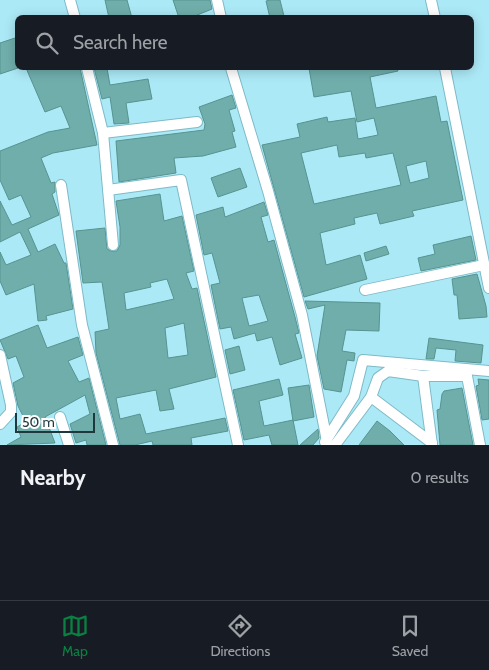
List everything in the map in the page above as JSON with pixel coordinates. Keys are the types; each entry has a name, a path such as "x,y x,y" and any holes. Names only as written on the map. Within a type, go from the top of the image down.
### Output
{"street":[{"path":"70,0 74,15"},
{"path":"217,0 220,15"},
{"path":"432,0 434,15"},
{"path":"87,70 103,133 113,245"},
{"path":"232,70 268,191 302,315 328,444"},
{"path":"445,70 489,288"},
{"path":"103,133 197,122"},
{"path":"108,190 181,180 238,445"},
{"path":"61,185 82,325 113,445"},
{"path":"365,290 484,265"},
{"path":"0,355 11,412 0,424"},
{"path":"328,444 354,396 363,360 489,371"},
{"path":"328,444 372,397 378,378 382,373 388,371 423,376 467,376 480,445"},
{"path":"423,376 432,444"},
{"path":"372,397 432,444"},
{"path":"60,416 69,445"}],"building":[{"path":"105,0 127,0 131,15 108,15"},
{"path":"173,0 210,0 212,9 197,15 178,15"},
{"path":"280,0 284,15 269,15 266,1"},
{"path":"15,38 15,69 0,74 0,43"},
{"path":"27,70 80,70 97,145 53,153 41,158 51,183 55,182 55,192 52,194 59,215 28,229 38,252 55,244 64,263 66,263 73,309 46,316 47,320 38,321 34,284 6,295 0,281 0,252 6,265 31,255 20,232 0,242 0,201 12,225 31,217 21,195 9,200 0,180 0,151 48,132 70,128 61,106 45,112"},
{"path":"95,70 107,70 110,85 148,79 152,99 126,103 129,123 114,124 110,97 102,99"},
{"path":"309,70 398,70 370,77 376,108 436,96 441,122 447,121 463,200 412,211 414,216 380,224 377,213 354,218 355,224 320,233 326,265 360,255 367,279 304,297 262,145 300,137 297,124 327,117 328,122 355,118 358,139 378,135 374,118 357,122 351,91 314,97","holes":["337,145 339,157 365,153 366,158 393,153 401,185 314,204 301,153","426,161 429,178 410,183 406,166"]},
{"path":"232,95 236,108 229,110 235,131 232,132 236,147 203,156 174,158 176,173 119,182 116,141 204,130 205,124 199,107"},
{"path":"240,168 247,187 218,197 211,178"},
{"path":"160,194 164,221 182,216 194,271 186,273 192,289 197,288 216,377 169,389 174,409 160,411 156,390 116,398 120,419 140,414 146,434 225,418 228,431 191,438 192,445 153,445 152,441 135,445 120,445 96,353 95,332 109,329 102,282 83,283 76,231 105,228 107,249 117,251 120,245 120,227 116,201","holes":["167,279 174,299 126,310 124,293 151,287 150,283","184,323 188,355 168,358 165,328"]},
{"path":"264,202 268,215 261,217 268,242 274,240 299,333 295,334 302,358 280,365 272,337 257,341 255,333 234,339 231,327 220,329 211,285 220,283 212,253 204,255 196,215 223,207 225,217","holes":["259,295 268,321 249,326 242,298"]},
{"path":"471,236 476,260 421,271 418,258 435,254 433,245"},
{"path":"386,246 389,254 366,261 364,253"},
{"path":"477,274 486,306 487,317 459,319 457,295 454,295 452,279"},
{"path":"305,301 380,303 379,331 346,330 342,351 355,353 354,361 347,360 341,392 324,389 317,356 325,305 308,309"},
{"path":"38,325 47,348 78,337 83,355 68,361 79,382 89,378 106,445 87,445 86,440 76,443 70,424 90,414 85,395 45,417 55,443 7,445 21,437 17,427 26,422 18,406 13,383 24,377 16,356 8,359 0,340"},
{"path":"429,338 483,345 481,363 455,361 456,350 436,348 434,359 426,359"},
{"path":"239,346 245,370 230,374 225,350"},
{"path":"279,379 283,395 259,401 264,426 293,420 298,445 272,445 269,435 244,440 233,390"},
{"path":"478,379 489,380 489,419 482,420 476,386 479,385"},
{"path":"309,385 314,417 293,421 288,388"},
{"path":"462,388 473,445 440,445 437,410 440,409 442,394 444,391"},
{"path":"377,421 390,431 404,445 359,445"},
{"path":"318,429 319,438 313,445 300,445"}]}
